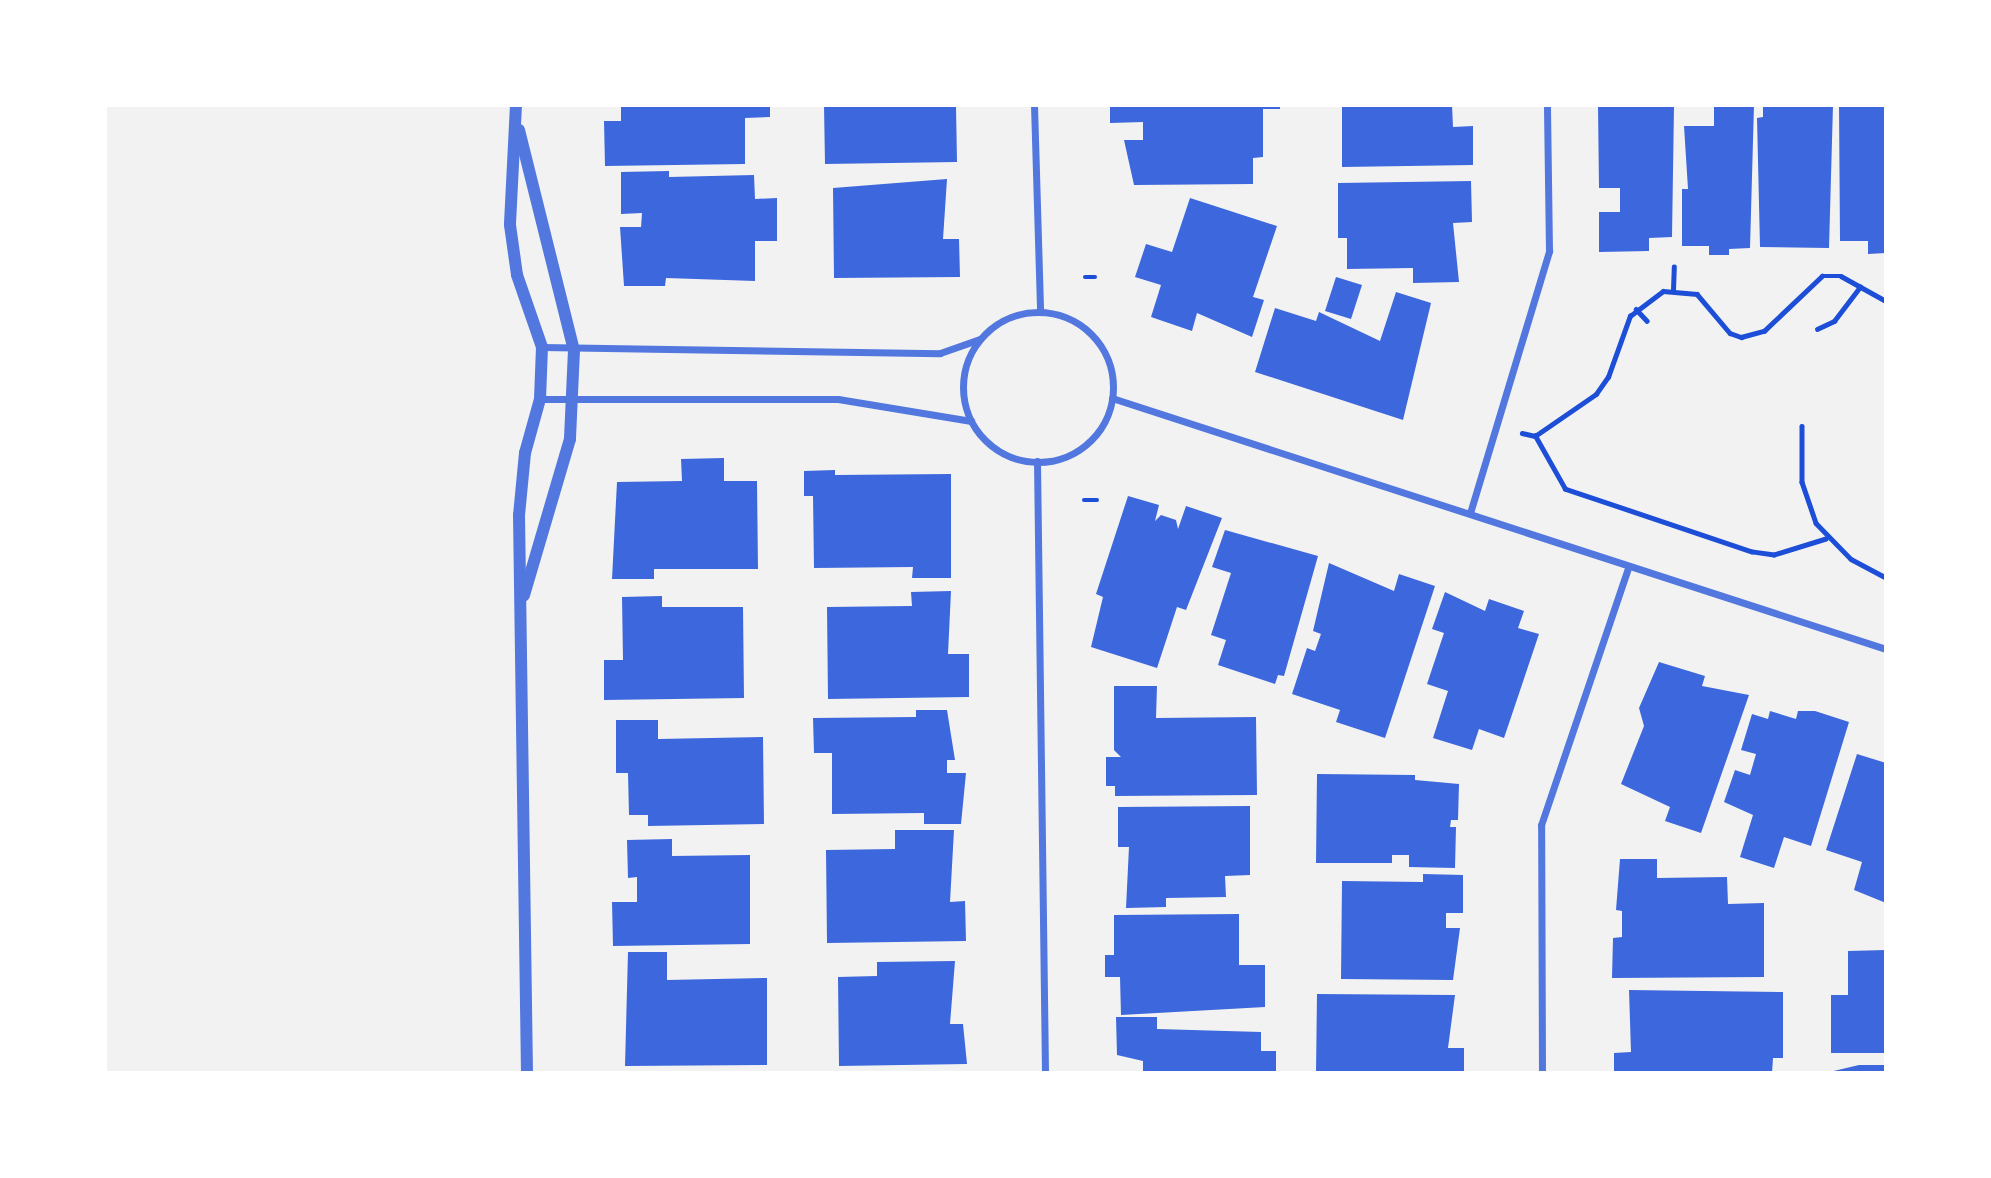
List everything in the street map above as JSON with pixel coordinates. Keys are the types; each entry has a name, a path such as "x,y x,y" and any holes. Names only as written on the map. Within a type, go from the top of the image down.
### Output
{"street":[{"path":"1034,105 1040,312"},
{"path":"1470,513 1549,251 1547,105"},
{"path":"516,111 510,225 517,275 542,347 540,399 520,483 527,1073"},
{"path":"516,111 574,350 573,401 562,473 521,605"},
{"path":"540,399 573,401 838,398 906,405 971,422 996,449 1037,461 1083,447 1106,420 1112,398 1108,359 1097,340 1062,316 1040,312 1018,315 981,339 940,353 574,350 542,347"},
{"path":"971,422 964,379 981,339"},
{"path":"1112,398 1470,513 1628,568 1886,649"},
{"path":"1037,461 1045,1073"},
{"path":"1542,1073 1541,825 1628,568"}],"path":[{"path":"1673,289 1674,267"},
{"path":"1535,436 1596,394 1636,309 1673,289 1697,294 1730,333 1741,337 1764,331 1822,276 1841,276 1886,301"},
{"path":"1086,277 1096,277"},
{"path":"1816,329 1834,321 1860,287"},
{"path":"1636,309 1647,321"},
{"path":"1802,426 1802,482 1826,539 1886,578"},
{"path":"1522,433 1535,436 1565,489 1752,552 1774,555 1826,539"},
{"path":"1084,500 1097,500"}],"building":[{"path":"621,105 770,105 770,117 745,118 745,164 605,166 604,121 621,121"},
{"path":"824,105 956,107 957,162 825,164"},
{"path":"1110,105 1280,105 1280,109 1263,109 1263,157 1253,158 1253,184 1134,185 1124,140 1143,140 1143,122 1110,123"},
{"path":"1342,105 1452,105 1453,127 1473,126 1473,165 1342,167"},
{"path":"1598,105 1674,106 1672,237 1649,238 1649,251 1599,252 1599,212 1620,212 1620,188 1599,188"},
{"path":"1714,105 1754,105 1750,248 1729,249 1729,255 1709,255 1709,246 1682,246 1682,189 1688,189 1684,126 1714,126"},
{"path":"1763,105 1833,105 1829,248 1760,247 1757,118 1763,117"},
{"path":"1839,105 1886,105 1886,253 1868,254 1868,241 1840,241"},
{"path":"669,171 669,177 754,175 755,199 777,198 777,241 755,241 755,281 666,278 665,286 624,286 620,227 641,227 642,213 621,214 621,172"},
{"path":"947,179 943,239 959,239 960,277 834,278 833,188"},
{"path":"1471,181 1472,222 1453,223 1459,282 1413,283 1413,268 1347,269 1347,238 1338,238 1338,183"},
{"path":"1190,198 1277,226 1253,297 1264,300 1252,337 1197,313 1192,331 1151,317 1161,285 1135,277 1146,244 1172,252"},
{"path":"1336,277 1362,285 1351,319 1325,311"},
{"path":"1396,292 1431,303 1403,420 1255,372 1275,308 1316,321 1319,312 1380,341"},
{"path":"724,458 724,481 757,481 758,569 654,569 654,579 612,579 617,482 682,481 681,459"},
{"path":"835,470 835,475 951,474 951,578 912,578 913,567 814,568 813,496 804,496 804,471"},
{"path":"1128,496 1159,505 1155,521 1161,515 1176,520 1178,529 1186,506 1222,518 1186,610 1177,607 1157,668 1091,647 1103,597 1096,594"},
{"path":"1225,530 1318,556 1284,676 1278,675 1275,684 1218,665 1226,640 1211,635 1231,573 1212,567"},
{"path":"1329,563 1394,591 1399,574 1435,586 1385,738 1336,722 1340,710 1292,694 1307,648 1315,651 1321,634 1313,631"},
{"path":"951,591 948,654 969,654 969,697 828,699 827,607 912,606 911,592"},
{"path":"1445,592 1485,611 1489,599 1524,611 1518,628 1539,634 1504,738 1479,729 1472,750 1433,738 1448,691 1427,684 1444,633 1432,629"},
{"path":"662,596 662,607 743,607 744,698 604,700 604,660 623,660 622,597"},
{"path":"1659,662 1705,676 1702,686 1749,695 1701,833 1665,821 1670,807 1621,784 1644,726 1639,708"},
{"path":"1114,686 1157,686 1156,718 1256,717 1257,795 1115,796 1115,786 1106,786 1106,757 1121,757 1114,750"},
{"path":"916,710 947,710 955,760 947,760 947,773 966,773 961,824 924,824 924,813 832,814 832,753 814,753 813,718 916,717"},
{"path":"1770,711 1796,719 1798,711 1815,711 1849,722 1811,846 1784,837 1774,868 1740,857 1753,815 1724,802 1735,770 1750,775 1756,754 1741,750 1752,714 1768,719"},
{"path":"616,720 658,720 658,739 763,737 764,824 648,826 648,815 629,815 628,773 616,773"},
{"path":"1857,754 1886,763 1886,903 1854,890 1862,862 1826,850"},
{"path":"1317,774 1415,775 1415,780 1459,784 1458,820 1451,820 1450,827 1456,827 1455,868 1409,867 1409,855 1392,855 1392,863 1316,863"},
{"path":"1250,806 1250,875 1225,876 1226,897 1166,898 1166,907 1126,908 1129,847 1118,847 1118,807"},
{"path":"895,830 954,830 950,902 965,901 966,941 827,943 826,850 895,849"},
{"path":"672,839 672,856 750,855 750,944 613,946 612,902 637,902 637,877 628,878 627,840"},
{"path":"1620,859 1657,859 1657,878 1727,877 1728,904 1764,903 1764,977 1612,978 1613,938 1622,937 1622,911 1616,910"},
{"path":"1423,874 1463,875 1463,913 1446,913 1446,928 1460,928 1453,980 1341,979 1342,881 1423,882"},
{"path":"1239,914 1239,965 1265,965 1265,1007 1121,1015 1120,977 1105,977 1105,955 1114,955 1114,915"},
{"path":"1886,950 1886,1053 1831,1053 1831,995 1848,995 1848,951"},
{"path":"628,952 667,952 667,980 767,978 767,1065 625,1066"},
{"path":"955,961 950,1024 963,1024 967,1064 839,1066 838,977 877,976 877,962"},
{"path":"1629,990 1783,992 1783,1058 1773,1058 1772,1073 1614,1073 1614,1053 1631,1052"},
{"path":"1317,994 1455,995 1448,1048 1464,1048 1464,1073 1316,1073"},
{"path":"1116,1017 1157,1017 1157,1029 1261,1032 1261,1051 1276,1051 1276,1073 1143,1073 1143,1061 1117,1055"},
{"path":"1859,1065 1886,1065 1886,1073 1825,1073"}]}
